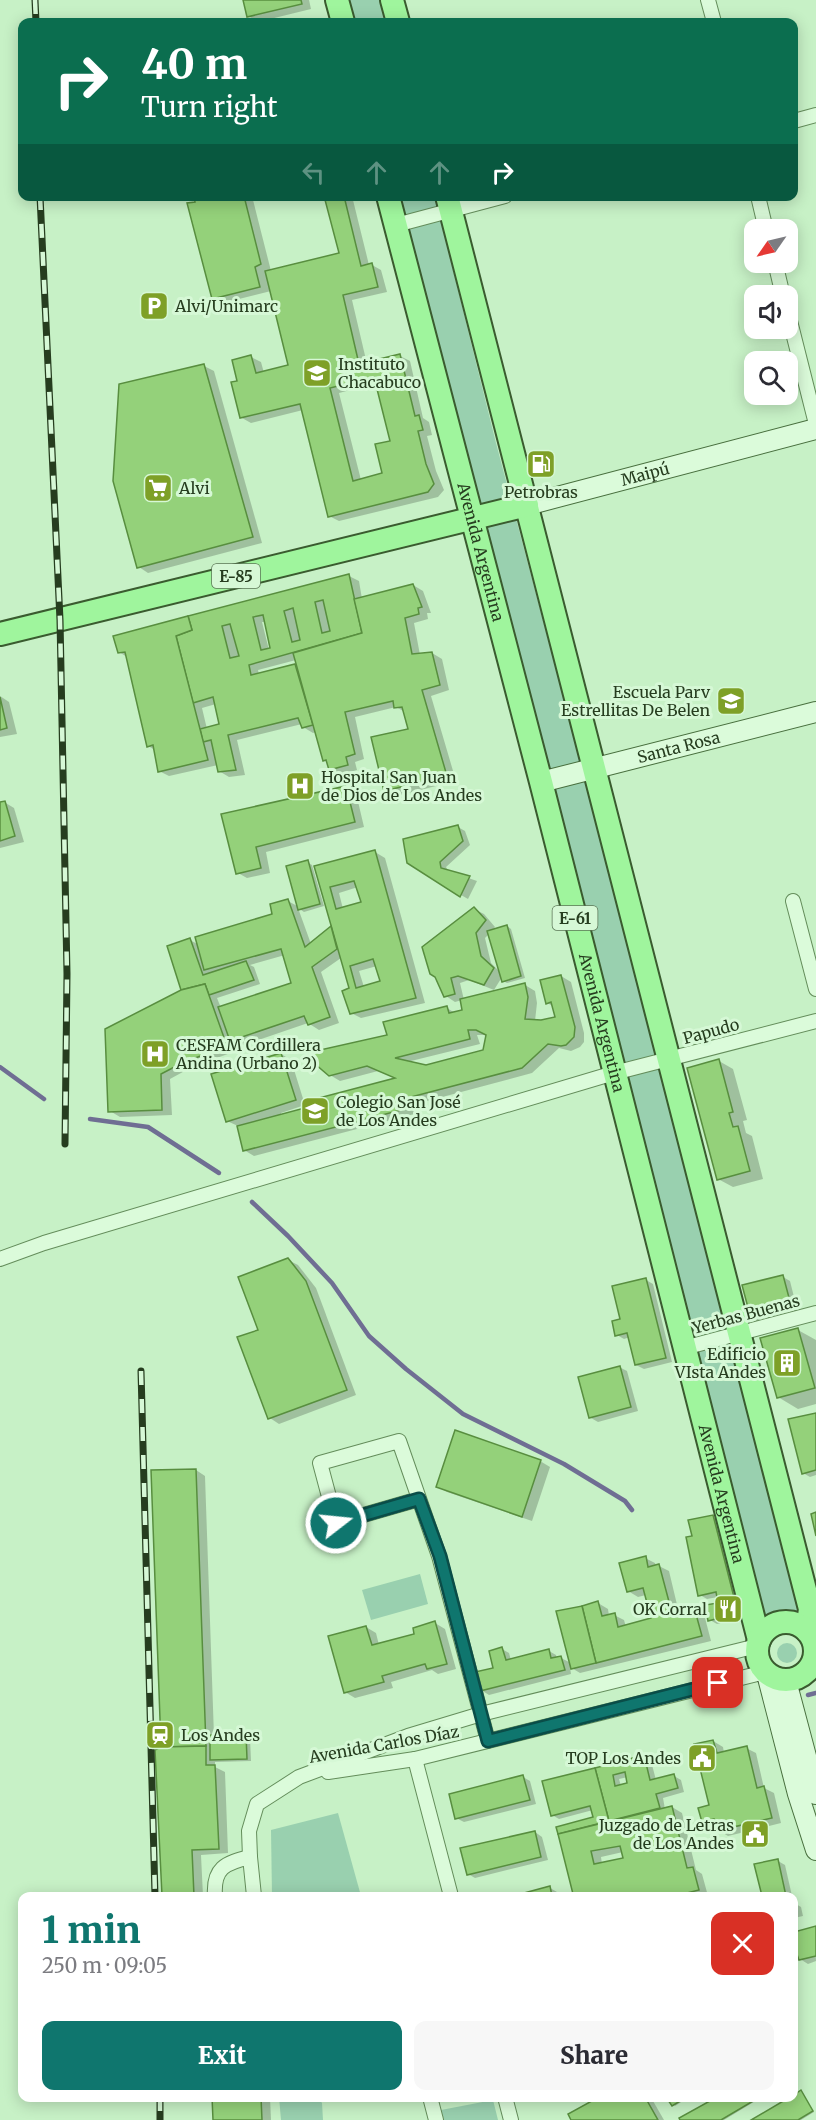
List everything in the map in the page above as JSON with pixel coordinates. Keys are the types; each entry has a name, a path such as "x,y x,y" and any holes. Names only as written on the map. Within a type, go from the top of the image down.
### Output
{"main road":[{"path":"337,0 342,18"},
{"path":"392,0 397,18"},
{"name":"Avenida Argentina","path":"389,201 542,782 758,1643 758,1660 772,1676"},
{"path":"449,204 810,1609 813,1662 807,1672 797,1679 772,1676"},
{"name":"Maipú","path":"472,519 816,429"},
{"name":"E-85","path":"0,634 472,519"},
{"name":"Santa Rosa","path":"542,782 816,712"},
{"path":"758,1643 766,1629 778,1623 797,1624 813,1641"},
{"name":"E-61","path":"772,1676 816,1794"},
{"name":"E-61","path":"772,1676 798,1794 815,1849"}],"street":[{"path":"708,0 713,18"},
{"path":"798,120 816,116"},
{"path":"396,225 449,204 470,201"},
{"path":"759,201 763,219"},
{"path":"795,339 816,424"},
{"path":"793,901 816,989"},
{"name":"Papudo","path":"0,1259 44,1243 614,1073 816,1021"},
{"name":"Yerbas Buenas","path":"684,1348 816,1313"},
{"path":"419,1499 336,1523 320,1463 399,1441 440,1556 488,1741"},
{"name":"Avenida Carlos Díaz","path":"299,1777 408,1736 481,1714 758,1643"},
{"name":"Avenida Carlos Díaz","path":"299,1777 415,1759 772,1676"},
{"path":"415,1759 450,1892"},
{"path":"254,1892 249,1831 257,1804 299,1777"},
{"path":"215,1892 214,1882 217,1873 231,1862 250,1857"},
{"path":"431,2102 435,2120"},
{"path":"506,2102 511,2120"}],"green space":[{"path":"339,0 386,0 391,18 344,18"},
{"path":"391,201 436,201 496,443 805,1609 764,1618"},
{"path":"420,1574 428,1604 371,1620 362,1590"},
{"path":"787,1643 794,1646 797,1653 794,1660 787,1663 780,1660 777,1653 780,1646"},
{"path":"338,1813 360,1892 272,1892 271,1830"},
{"path":"279,2102 322,2103 323,2120 281,2120"},
{"path":"494,2102 498,2120 444,2120 441,2110"}],"building":[{"path":"243,0 301,0 302,4 247,17"},
{"path":"245,201 261,264 255,267 260,287 212,299 187,203"},
{"path":"325,201 345,201 361,266 372,263 378,287 343,295 359,364 400,354 415,416 419,415 423,430 418,431 426,464 434,484 428,492 328,517 300,404 240,418 231,382 237,381 232,360 251,355 256,373 288,365 265,271 339,253","holes":["374,377 390,441 375,444 382,473 353,481 330,388"]},
{"path":"204,364 253,537 137,568 113,481 119,384"},
{"path":"349,574 362,633 249,665 251,675 295,664 313,725 302,728 298,718 228,735 236,770 218,772 211,740 203,742 200,729 219,724 213,697 193,703 176,636 192,630 188,616","holes":["323,600 330,631 322,633 315,602","293,608 300,640 292,642 284,611","263,615 270,648 261,650 253,617","230,624 239,656 230,658 222,626"]},
{"path":"413,584 422,607 418,608 419,614 405,618 412,654 432,652 440,685 422,690 447,776 384,791 371,737 408,729 402,707 394,708 393,701 345,712 355,754 346,757 348,765 329,770 326,760 323,761 293,653 362,633 354,599"},
{"path":"188,616 192,630 176,636 208,760 158,772 153,745 147,747 125,652 118,653 113,636"},
{"path":"0,697 7,728 0,730"},
{"path":"346,786 355,822 256,847 261,868 236,874 221,814"},
{"path":"5,801 15,836 0,841 0,802"},
{"path":"458,825 463,841 440,862 441,868 470,876 460,897 407,863 403,839"},
{"path":"375,850 416,998 350,1014 342,991 349,988 314,866","holes":["354,881 361,902 336,909 330,887","373,959 380,981 356,988 350,966"]},
{"path":"308,860 320,904 298,910 286,866"},
{"path":"288,899 305,947 331,926 337,949 312,967 330,1017 308,1025 304,1016 230,1041 218,1007 291,983 281,949 204,970 195,937 272,914 270,904"},
{"path":"474,907 486,920 476,933 481,956 494,968 484,985 458,976 451,978 455,994 444,997 435,977 430,974 422,947"},
{"path":"507,925 521,976 502,982 487,931"},
{"path":"190,938 203,975 246,961 254,980 209,995 205,984 181,990 167,946"},
{"path":"561,975 575,1027 574,1037 566,1045 548,1044 522,1068 407,1098 409,1108 243,1151 237,1126 316,1105 315,1099 395,1078 367,1066 329,1076 314,1063 311,1052 387,1035 383,1022 447,1006 449,1013 462,1010 460,999 525,983 528,997 525,1019 541,1020 555,1017 551,1002 546,1004 540,980","holes":["468,1030 476,1030 486,1035 483,1050 426,1065 395,1058 470,1039"]},
{"name":"CESFAM Cordillera Andina (Urbano 2)","path":"205,984 227,1046 182,1063 161,1074 162,1110 108,1112 105,1029 181,990"},
{"path":"281,1053 296,1100 226,1122 211,1074"},
{"path":"719,1059 733,1112 729,1113 733,1127 738,1126 750,1171 717,1180 687,1068"},
{"path":"288,1258 306,1281 347,1390 268,1419 237,1337 258,1330 238,1277"},
{"path":"783,1275 792,1309 751,1319 742,1285"},
{"path":"646,1278 666,1358 635,1365 627,1333 615,1336 612,1321 620,1319 612,1286"},
{"name":"Edificio VIsta Andes","path":"798,1328 815,1388 777,1398 760,1338"},
{"path":"620,1366 631,1407 589,1418 578,1377"},
{"path":"816,1413 816,1470 802,1474 788,1419"},
{"path":"455,1430 541,1460 522,1517 436,1487"},
{"path":"196,1469 206,1746 161,1747 151,1470"},
{"path":"816,1512 816,1536 811,1514"},
{"path":"713,1515 738,1613 708,1621 705,1605 718,1603 716,1592 698,1596 686,1537 692,1536 688,1520"},
{"path":"646,1556 648,1567 659,1564 672,1613 694,1607 702,1636 596,1663 582,1606 598,1601 602,1616 615,1613 618,1627 651,1618 643,1588 627,1592 619,1563"},
{"path":"582,1606 596,1663 571,1669 556,1611"},
{"path":"435,1621 447,1664 427,1669 425,1664 382,1676 384,1682 344,1693 328,1636 366,1626 372,1645 414,1634 413,1628"},
{"path":"502,1647 506,1660 549,1649 551,1658 561,1656 565,1670 480,1691 475,1672 493,1668 489,1651"},
{"path":"246,1734 247,1759 210,1760 210,1735"},
{"path":"713,1740 717,1753 747,1746 757,1788 764,1786 772,1818 716,1831 714,1819 702,1822 698,1808 709,1805 694,1744"},
{"path":"206,1746 206,1765 215,1765 219,1849 192,1850 194,1892 162,1892 155,1750 161,1747"},
{"path":"644,1755 650,1780 674,1774 678,1788 656,1794 660,1808 609,1821 595,1768","holes":["625,1772 627,1783 615,1786 613,1775"]},
{"path":"595,1768 609,1821 558,1834 556,1827 593,1817 590,1806 551,1816 542,1781"},
{"path":"523,1775 530,1800 455,1819 449,1794"},
{"path":"672,1806 687,1868 693,1867 699,1890 691,1892 572,1892 558,1834","holes":["620,1846 623,1858 594,1864 591,1851"]},
{"path":"535,1831 541,1857 467,1875 460,1848"},
{"path":"778,1859 785,1892 761,1892 754,1864"},
{"path":"550,1886 551,1892 528,1892"},
{"path":"816,1926 816,1956 799,1960 798,1931"},
{"path":"801,2090 813,2111 798,2120 751,2120 782,2102 798,2102 798,2092"},
{"path":"212,2102 261,2102 262,2120 213,2120"},
{"path":"590,2102 648,2102 658,2120 571,2120 568,2114"},
{"path":"708,2102 752,2102 721,2120 680,2120 679,2118"}],"waterway":[{"path":"0,1067 44,1099"},
{"path":"90,1119 148,1127 219,1173"},
{"path":"252,1202 332,1283 369,1336 406,1369 463,1414 564,1464 625,1501 632,1510"},
{"path":"808,1695 816,1693"}],"railway":[{"path":"35,0 36,18"},
{"path":"40,201 60,620 67,974 65,1144"},
{"path":"141,1371 155,1892"},
{"path":"160,2102 160,2120"}],"place":[{"name":"Alvi/Unimarc","path":"154,306"},
{"name":"Instituto Chacabuco","path":"317,373"},
{"name":"Petrobras","path":"541,464"},
{"name":"Alvi","path":"158,488"},
{"name":"Escuela Parv Estrellitas De Belen","path":"731,701"},
{"name":"Hospital San Juan de Dios de Los Andes","path":"300,786"},
{"name":"CESFAM Cordillera Andina (Urbano 2)","path":"155,1054"},
{"name":"Colegio San José de Los Andes","path":"315,1111"},
{"name":"Edificio VIsta Andes","path":"787,1363"},
{"name":"OK Corral","path":"728,1609"},
{"name":"Los Andes","path":"160,1735"},
{"name":"TOP Los Andes","path":"702,1758"},
{"name":"Juzgado de Letras de Los Andes","path":"755,1834"}],"route":[{"path":"336,1523 419,1499 440,1556 488,1741 718,1683"}]}
